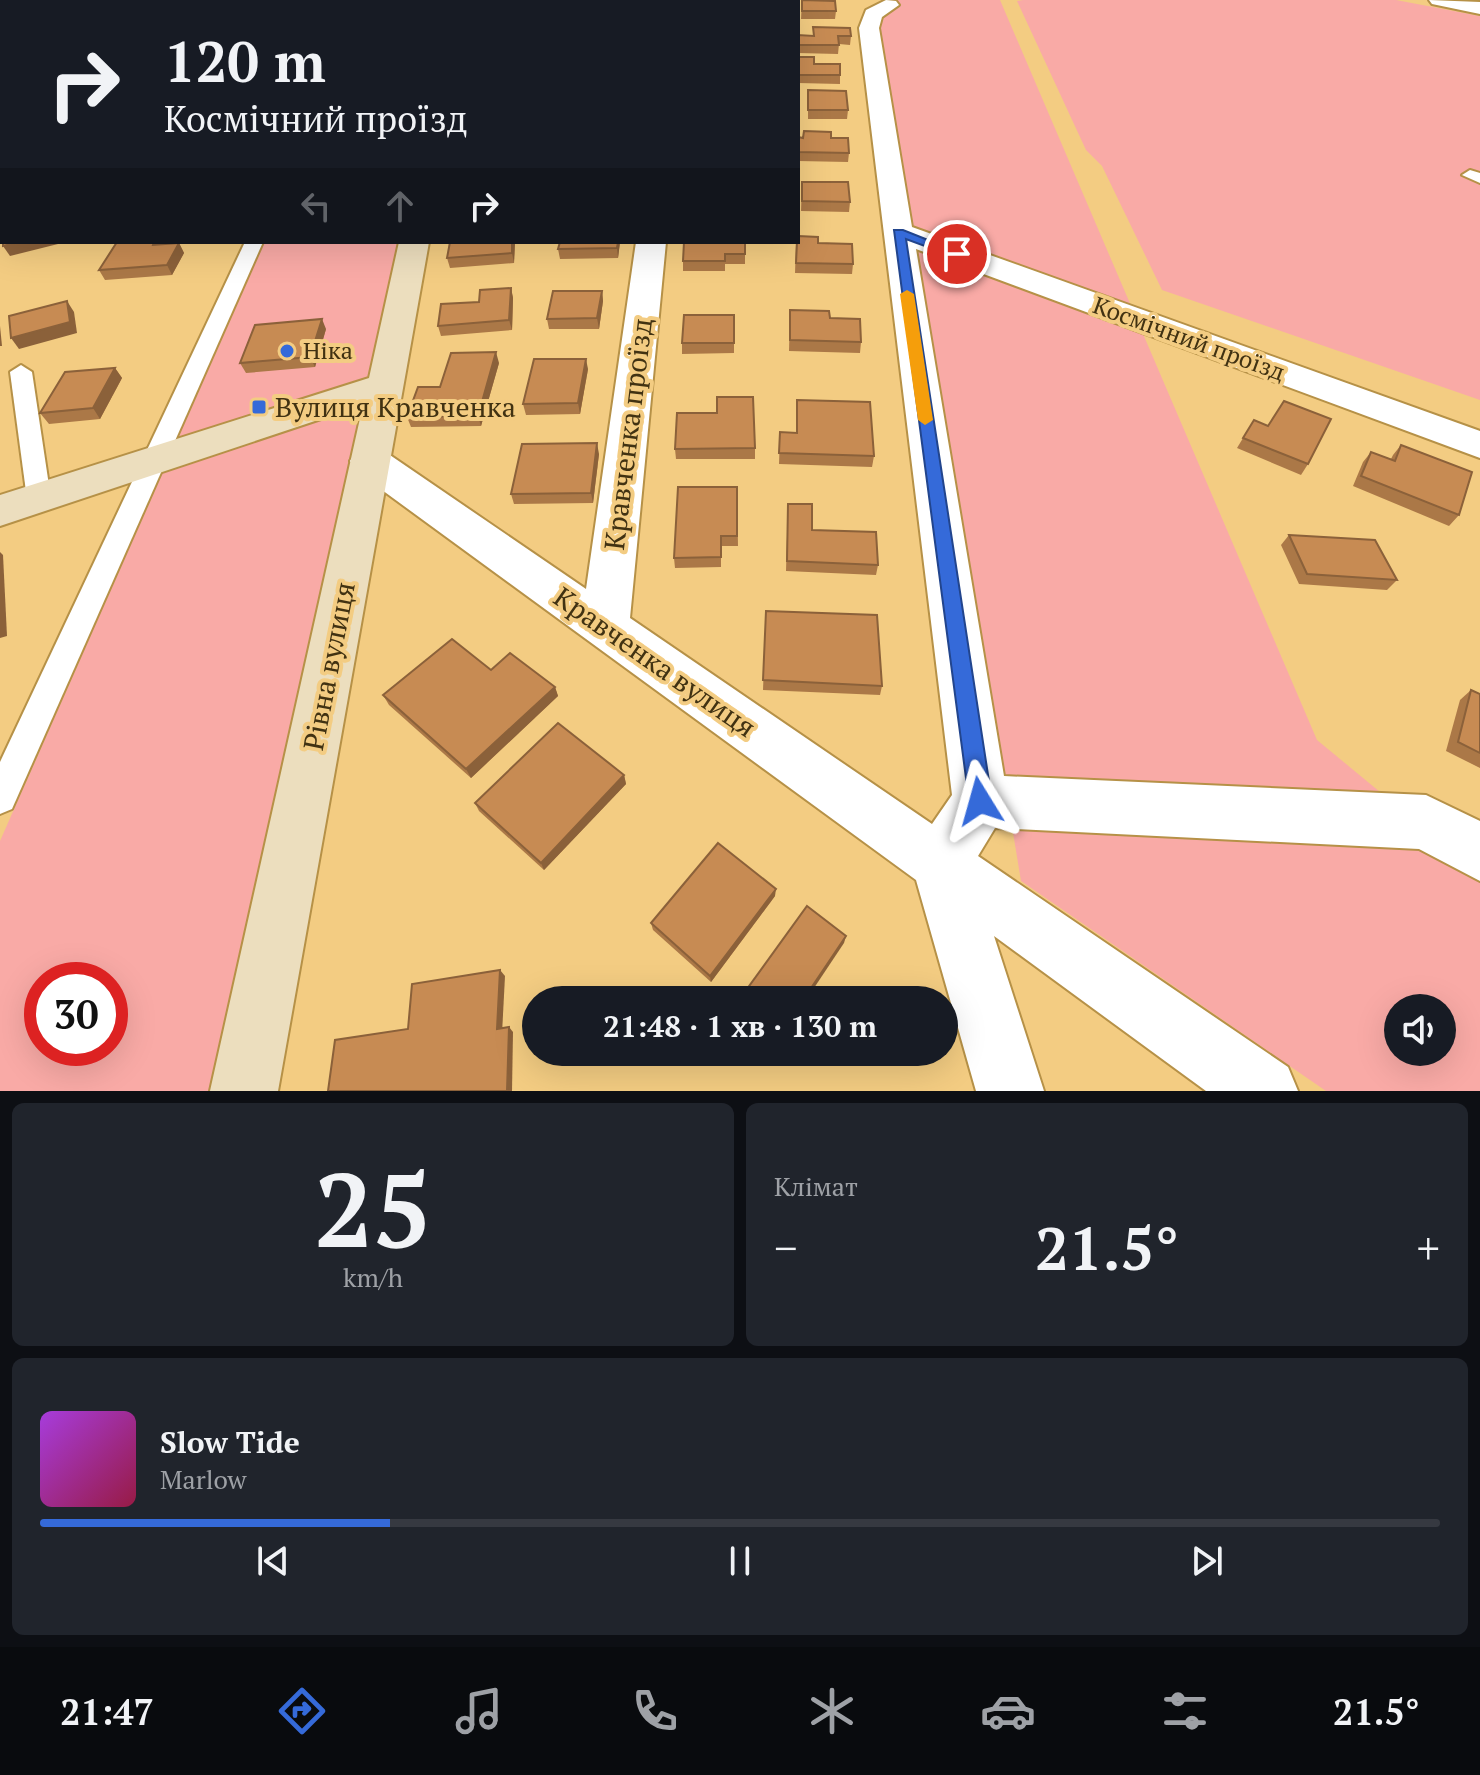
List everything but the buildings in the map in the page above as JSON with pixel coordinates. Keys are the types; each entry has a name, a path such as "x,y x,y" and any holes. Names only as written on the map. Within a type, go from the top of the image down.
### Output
{"street":[{"path":"1439,0 1480,8"},
{"path":"890,2 873,14 869,28 980,801 941,863 1010,1091"},
{"name":"Космічний проїзд","path":"898,232 1480,445"},
{"name":"Рівна вулиця","path":"244,1091 414,244"},
{"name":"Кравченка проїзд","path":"605,626 651,244"},
{"path":"0,511 385,385"},
{"name":"Кравченка вулиця","path":"370,461 1264,1091"},
{"path":"980,801 1426,822 1480,852"}],"lane":[{"path":"0,798 253,244"},
{"path":"21,372 39,499"}],"shaded area":[{"path":"885,0 1000,0 1317,740 1460,858 1480,869 1480,1091 1326,1091 1021,881 880,29 885,15 899,6"},
{"path":"1396,0 1480,16 1480,400 1162,290 1102,166 1086,150 1017,1"},
{"path":"263,244 407,244 229,1091 0,1091 0,841"}],"slow traffic":[{"path":"907,294 925,420"}],"place":[{"name":"Ніка","path":"287,351"},
{"name":"Вулиця Кравченка","path":"259,407"}],"route":[{"path":"957,254 898,232 980,801"}]}
